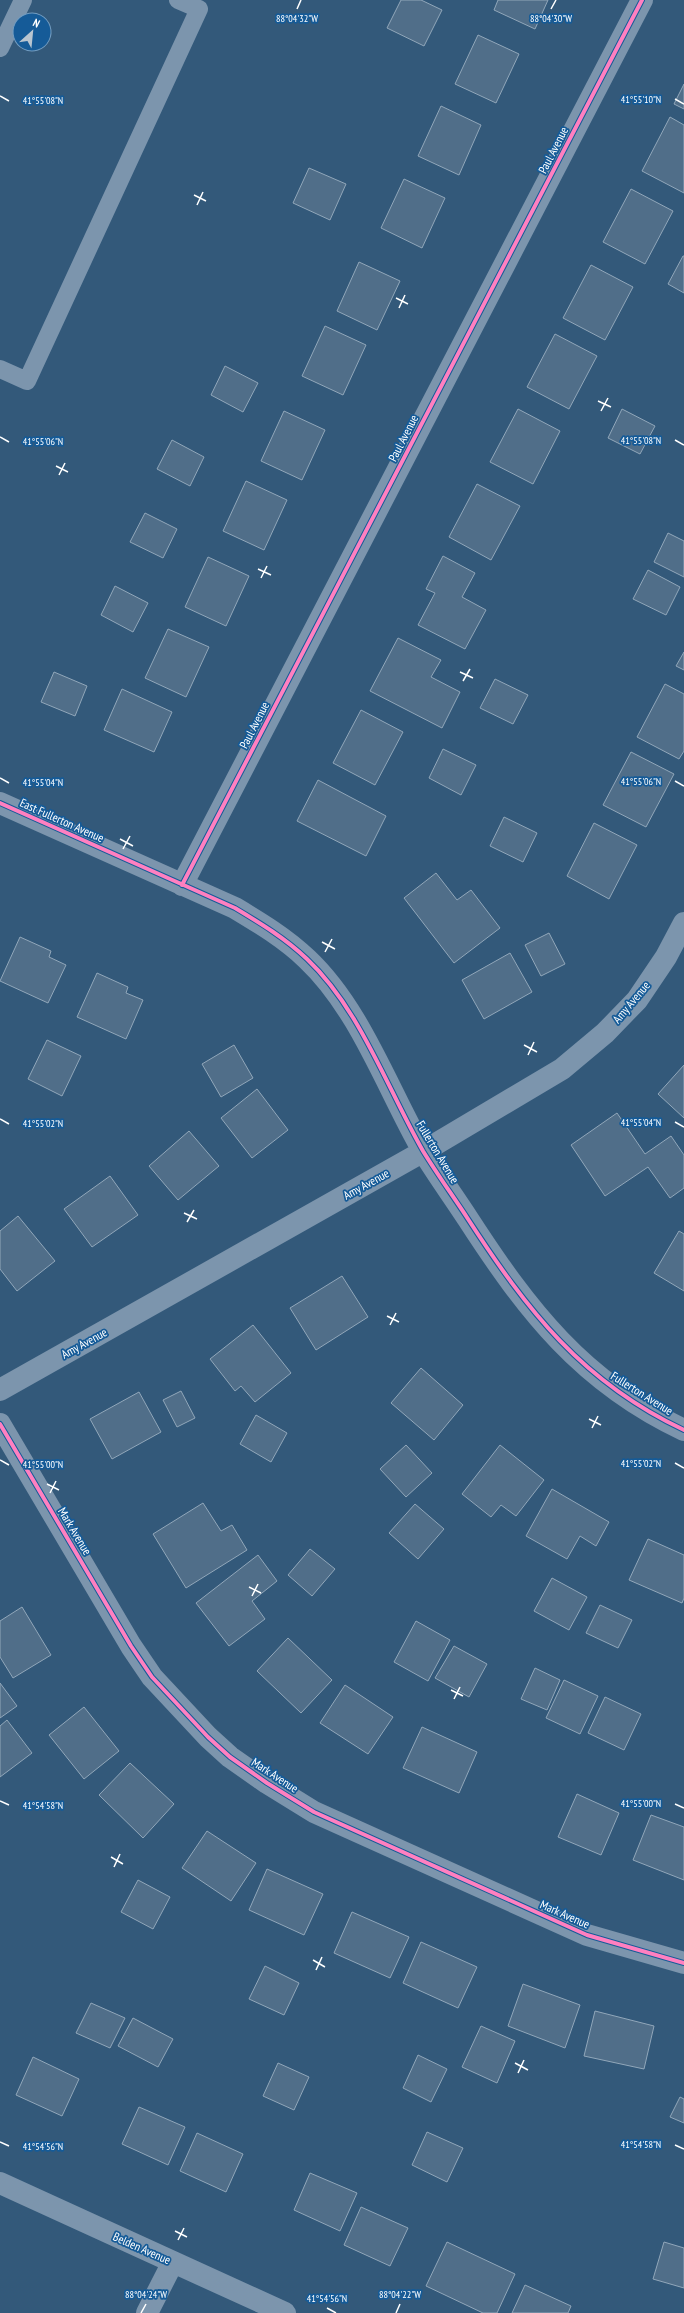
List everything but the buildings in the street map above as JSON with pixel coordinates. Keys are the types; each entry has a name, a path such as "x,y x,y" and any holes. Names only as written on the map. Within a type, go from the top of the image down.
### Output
{"street":[{"name":"Paul Avenue","path":"182,885 642,0"},
{"name":"East Fullerton Avenue","path":"0,802 182,885"},
{"name":"Fullerton Avenue","path":"182,885 235,908 263,924 307,959 358,1025 424,1151 507,1279 556,1338 591,1372 631,1400 684,1430"},
{"name":"Amy Avenue","path":"0,1390 424,1151 562,1068 605,1033 637,1000 666,957 684,923"},
{"name":"Mark Avenue","path":"0,1424 131,1646 152,1676 177,1706 230,1757 267,1783 322,1815 587,1935 684,1963"},
{"name":"Belden Avenue","path":"0,2183 285,2313"},
{"path":"147,2313 173,2262"}],"lane":[{"path":"0,48 22,0"},
{"path":"0,369 27,381 199,9 178,0"}],"cycle path":[{"path":"182,885 642,0"},
{"path":"0,803 235,908 263,925 299,951 326,979 358,1025 423,1151 512,1284 535,1313 560,1341 586,1366 616,1390 648,1411 684,1430"},
{"path":"0,1424 131,1646 152,1677 208,1737 230,1757 267,1783 314,1812 587,1935 684,1963"}]}
